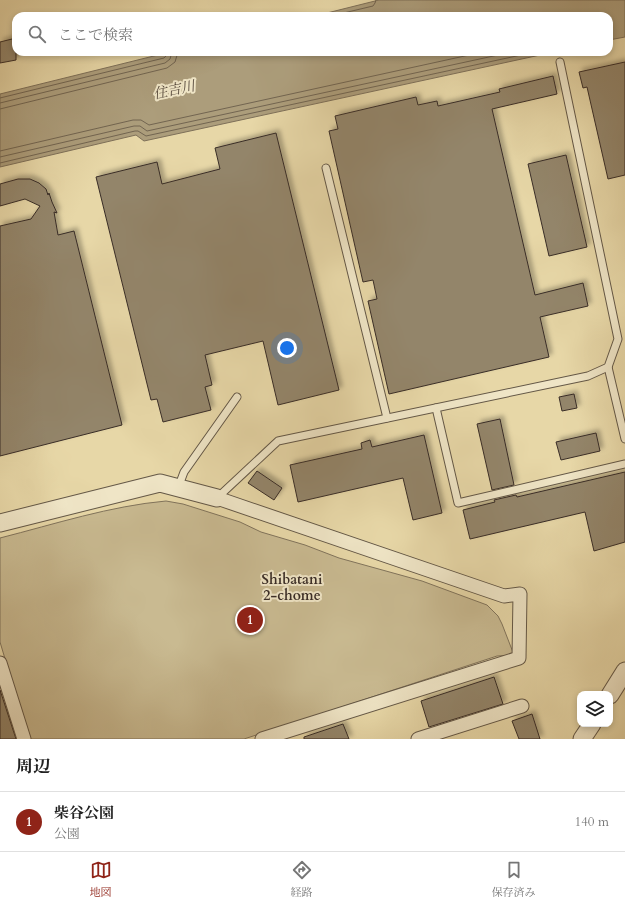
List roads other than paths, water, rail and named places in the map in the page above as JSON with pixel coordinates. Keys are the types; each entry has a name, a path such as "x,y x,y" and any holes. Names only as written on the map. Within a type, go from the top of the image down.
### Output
{"street":[{"path":"0,523 160,483 217,498 504,596 520,594 519,658 262,739"},
{"path":"0,663 24,739"},
{"path":"613,691 625,672"},
{"path":"418,739 522,706"},
{"path":"582,739 590,727"}],"lane":[{"path":"560,62 618,339 608,367 625,439"},
{"path":"326,168 387,418"},
{"path":"217,498 278,441 588,376 608,367"},
{"path":"178,488 184,472 237,397"},
{"path":"436,408 458,503 625,464"}],"water":[{"path":"379,0 625,0 625,37 613,39 613,12 331,12"},
{"name":"住吉川","path":"154,56 536,56 144,141 136,135 0,167 0,94"}],"place":[{"name":"柴谷公園","path":"250,620"}],"district":[{"name":"Shibatani 2-chome","path":"292,588"}]}
